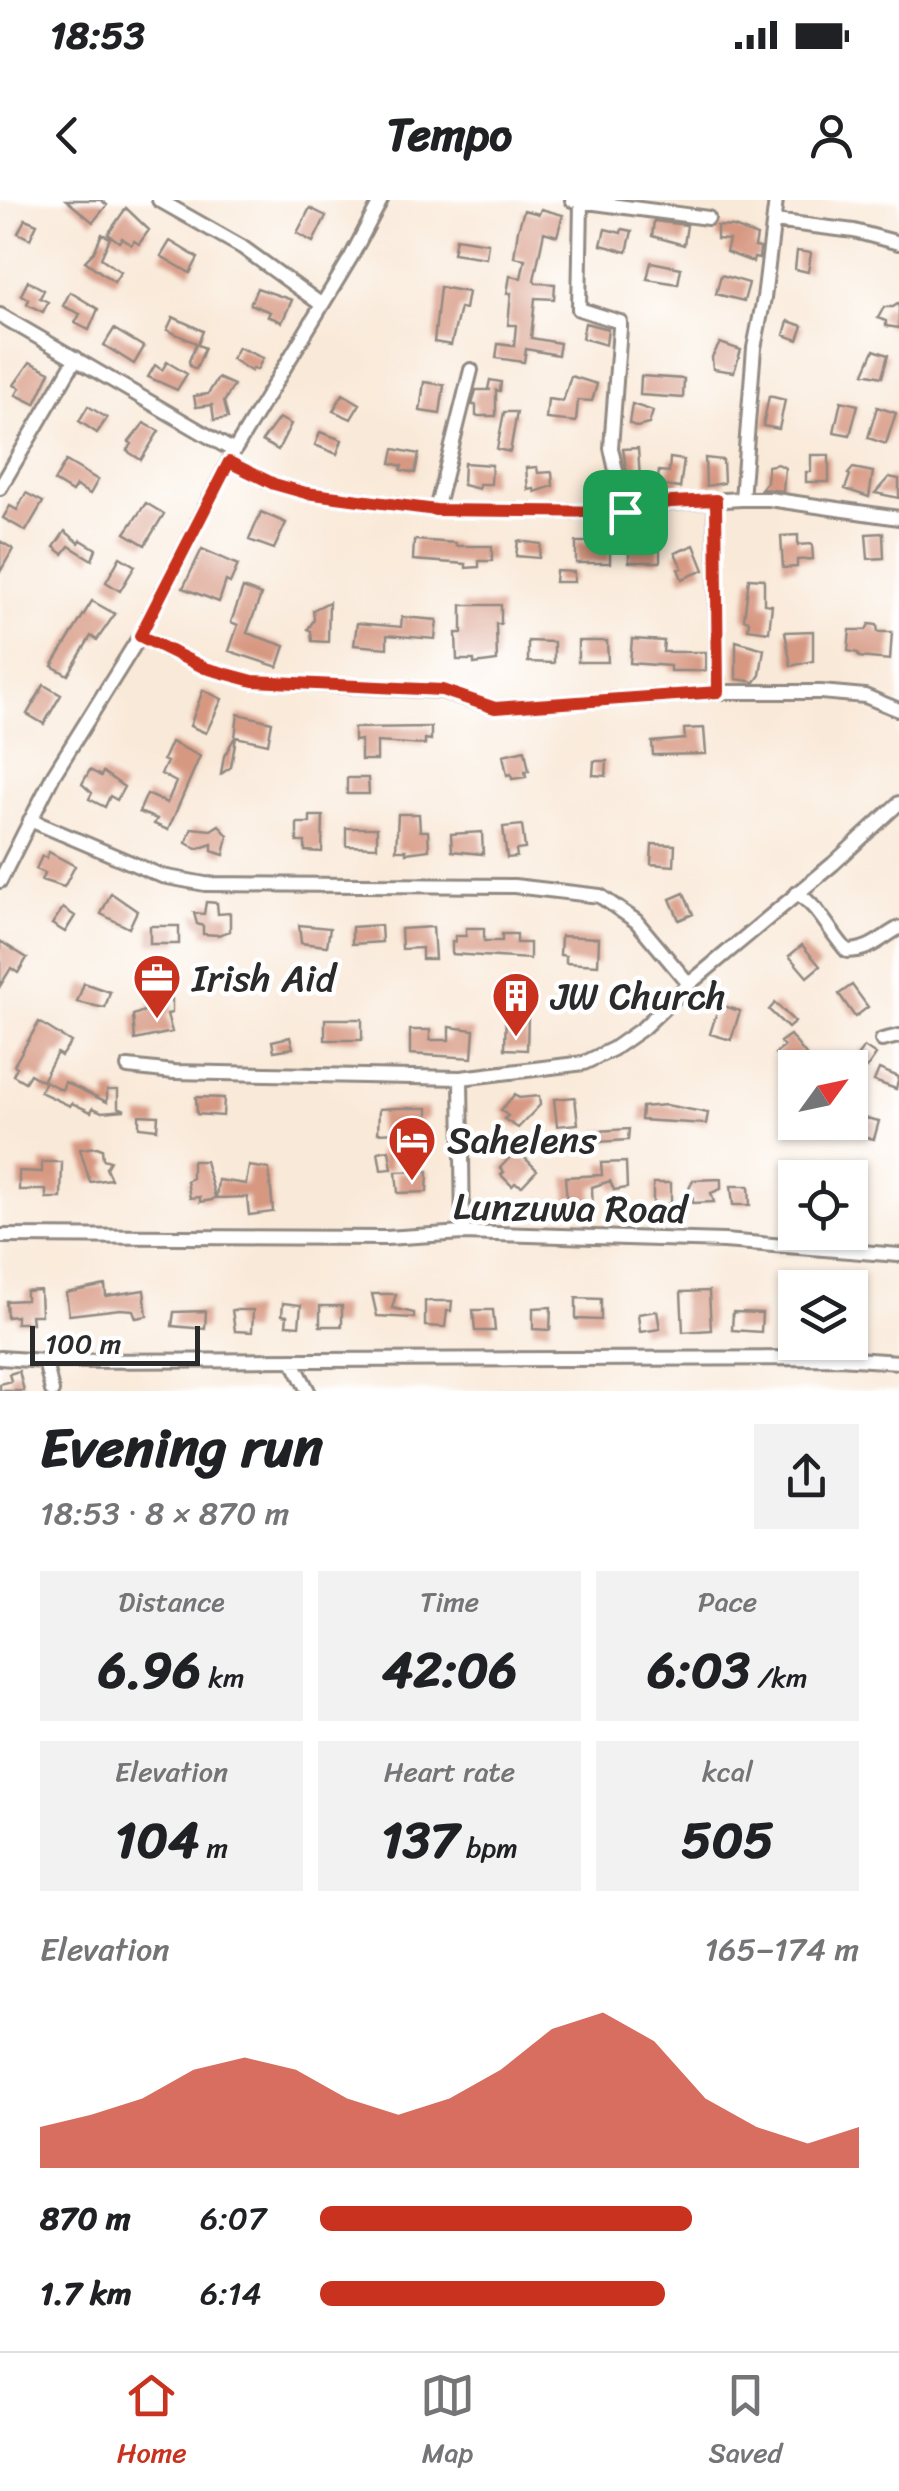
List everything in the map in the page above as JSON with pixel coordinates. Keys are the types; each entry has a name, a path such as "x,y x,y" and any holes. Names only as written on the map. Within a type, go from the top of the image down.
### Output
{"street":[{"path":"159,200 242,248 322,306"},
{"path":"0,881 6,853 30,820 54,774 140,636 232,456 381,200"},
{"path":"742,499 754,348 776,200"},
{"path":"625,512 611,448 620,322 579,309 577,201 708,218"},
{"path":"774,221 854,231 899,243"},
{"path":"0,315 76,358 274,484 306,493 436,510 625,512 671,502 742,499 784,501 899,518"},
{"path":"0,488 76,358"},
{"path":"436,510 472,370"},
{"path":"716,500 718,692"},
{"path":"140,636 205,668 253,681 442,690 495,708 718,692 820,692 865,696 899,710"},
{"path":"128,1067 174,1072 461,1078 584,1063 643,1028 899,803"},
{"path":"30,820 162,876 206,884 514,886 600,896 636,922 689,984"},
{"path":"797,893 817,907 830,932 847,951 876,945 899,928"},
{"path":"882,1040 899,1036"},
{"path":"461,1078 463,1233"},
{"name":"Lunzuwa Road","path":"0,1236 222,1234 386,1238 463,1233 724,1241 899,1255"},
{"path":"0,1358 839,1358 899,1362"},
{"path":"292,1360 308,1391"},
{"path":"45,1361 52,1391"}],"building":[{"path":"66,200 101,200 107,205 93,222"},
{"path":"126,208 149,230 139,244 134,241 131,245 122,238 119,242 108,234"},
{"path":"310,208 326,216 313,242 297,233"},
{"path":"541,209 563,215 557,236 544,232 534,280 555,284 554,299 535,298 531,338 560,343 558,355 526,349 524,362 496,358 498,344 514,346 516,325 508,325 511,293 507,293 510,276 521,278 525,259 514,257 524,210 539,214"},
{"path":"25,219 37,224 30,239 18,233"},
{"path":"654,221 687,225 684,245 652,236"},
{"path":"717,226 734,227 757,236 759,259 754,258 753,262 726,252 729,240 717,239"},
{"path":"605,229 632,231 627,252 601,245"},
{"path":"102,234 110,238 101,258 121,272 114,282 85,261"},
{"path":"456,238 488,243 486,258 453,253"},
{"path":"170,241 198,258 190,273 161,256"},
{"path":"797,251 811,253 808,272 795,269"},
{"path":"651,262 681,268 678,284 647,279"},
{"path":"721,275 749,283 744,301 716,294"},
{"path":"28,281 44,290 40,298 48,302 43,312 27,304 29,299 21,295"},
{"path":"440,287 468,292 451,345 434,342"},
{"path":"257,288 292,300 282,322 250,304"},
{"path":"70,292 98,309 89,330 75,323 80,314 63,306"},
{"path":"899,303 899,328 886,326 886,321 878,318 884,307"},
{"path":"173,317 203,331 198,344 167,330"},
{"path":"788,321 803,326 798,340 784,335"},
{"path":"585,323 608,329 606,345 582,338"},
{"path":"114,329 144,347 134,364 104,345"},
{"path":"720,343 741,350 734,372 713,369 712,357"},
{"path":"196,344 205,348 196,369 189,361"},
{"path":"238,347 263,358 257,370 251,371 232,359"},
{"path":"874,350 888,355 882,377 864,373"},
{"path":"30,362 50,372 35,404 16,395 20,388 14,385"},
{"path":"167,362 187,374 177,390 148,377 155,365 162,370"},
{"path":"571,376 597,384 592,401 578,400 576,422 546,419 548,399 563,401"},
{"path":"641,376 684,379 683,398 640,395"},
{"path":"218,378 234,385 224,402 228,418 214,420 212,405 196,407 194,396 208,394"},
{"path":"490,380 501,382 500,391 496,390 496,416 476,416 476,405 472,405 476,390 491,390"},
{"path":"424,382 444,385 440,414 420,411"},
{"path":"343,394 360,404 351,419 333,411"},
{"path":"769,396 785,400 779,429 763,426"},
{"path":"841,401 858,405 850,435 834,432"},
{"path":"632,404 653,411 649,424 637,427 629,423"},
{"path":"88,406 107,418 97,433 79,421"},
{"path":"877,407 896,413 886,444 868,438"},
{"path":"504,412 517,412 510,452 497,449"},
{"path":"279,418 291,424 278,450 262,441"},
{"path":"144,423 159,431 141,460 127,451"},
{"path":"320,432 342,440 337,454 315,445"},
{"path":"638,448 640,479 628,480 623,449"},
{"path":"394,449 419,454 415,473 391,463"},
{"path":"811,455 829,455 829,482 806,482 806,472 811,472"},
{"path":"670,458 684,460 680,488 657,485 659,471 669,472"},
{"path":"705,458 723,460 724,483 706,486"},
{"path":"66,461 98,480 90,494 76,486 72,492 54,481"},
{"path":"464,463 492,465 491,484 479,484 479,489 463,485"},
{"path":"778,464 785,468 783,491 761,489 767,482 768,466"},
{"path":"537,467 538,473 552,472 553,486 535,492 528,490 526,468"},
{"path":"853,468 873,472 869,497 845,489"},
{"path":"889,477 899,479 899,498 875,493"},
{"path":"26,493 43,502 26,531 3,518 10,506 17,510"},
{"path":"146,503 164,514 145,545 125,533"},
{"path":"261,512 286,523 274,549 249,540"},
{"path":"65,531 79,543 81,540 96,549 92,560 69,546 63,554 54,547"},
{"path":"883,533 884,558 868,559 866,534"},
{"path":"798,535 798,545 812,544 813,559 797,560 797,567 783,568 781,536"},
{"path":"414,540 492,546 492,561 479,561 479,567 466,568 466,564 413,560"},
{"path":"0,541 13,549 0,572"},
{"path":"518,541 541,544 539,558 516,556"},
{"path":"629,541 660,541 660,562 629,562"},
{"path":"576,542 610,542 610,563 576,563"},
{"path":"694,545 704,570 682,579 675,553"},
{"path":"202,549 238,565 230,583 226,581 219,602 183,588"},
{"path":"120,557 135,566 120,591 106,582"},
{"path":"556,571 574,572 574,582 555,582"},
{"path":"749,578 764,579 764,604 772,605 769,632 748,629 749,621 744,619"},
{"path":"243,588 261,595 247,633 285,646 278,667 229,651 238,625 231,622"},
{"path":"92,601 115,614 97,640 91,636 68,675 52,666"},
{"path":"329,602 328,642 312,641 308,629 314,620 313,610"},
{"path":"462,605 501,605 501,624 496,624 497,661 474,664 474,660 457,660 456,633 462,633"},
{"path":"402,617 437,620 435,639 387,635 387,648 354,645 357,623 401,627"},
{"path":"869,624 877,625 878,632 892,632 890,660 859,657 858,653 848,651 850,630 866,630"},
{"path":"813,631 813,661 791,666 785,632"},
{"path":"632,639 664,641 663,652 706,652 706,671 670,671 670,666 630,663"},
{"path":"528,641 554,642 554,663 528,662"},
{"path":"578,641 607,641 608,662 578,662"},
{"path":"736,641 764,649 755,682 736,679"},
{"path":"44,685 61,695 44,724 27,714"},
{"path":"203,690 222,699 206,733 190,726"},
{"path":"238,714 272,722 268,744 236,737 231,767 221,774 224,756 235,737"},
{"path":"431,727 431,740 425,739 425,745 377,742 377,760 361,760 361,740 354,741 354,728"},
{"path":"704,728 706,754 653,755 652,742 685,739 684,729"},
{"path":"171,742 200,756 168,830 154,824 157,819 139,812 147,794 167,803 176,782 161,774"},
{"path":"525,750 529,771 525,771 526,777 512,779 511,774 507,775 503,755"},
{"path":"594,761 607,761 606,776 593,775"},
{"path":"90,770 101,776 103,772 124,787 117,800 110,796 105,807 89,799 92,793 82,784"},
{"path":"347,778 368,778 369,794 347,794"},
{"path":"398,814 419,814 420,831 428,831 429,850 396,850"},
{"path":"310,816 323,816 322,852 305,851 305,842 297,842 297,823 310,823"},
{"path":"219,825 228,836 224,855 212,851 212,844 197,849 186,843 192,828 211,830"},
{"path":"522,825 525,849 516,850 517,857 507,858 503,827"},
{"path":"346,828 377,828 377,847 346,846"},
{"path":"482,832 483,854 452,851 451,834"},
{"path":"652,844 675,845 674,866 651,864"},
{"path":"49,852 75,866 64,887 41,880 45,873 36,869 42,856 46,858"},
{"path":"111,893 137,911 129,928 101,914"},
{"path":"684,893 693,914 679,920 670,899"},
{"path":"206,902 217,903 218,914 230,913 230,931 203,934 203,926 197,924 194,913 204,914"},
{"path":"63,908 75,916 65,932 52,924"},
{"path":"299,925 330,928 327,946 301,943"},
{"path":"381,925 382,942 352,944 352,927"},
{"path":"150,926 179,926 179,944 150,944"},
{"path":"433,927 435,959 422,959 422,948 402,949 401,929"},
{"path":"466,928 484,928 484,941 502,941 502,934 517,934 517,943 530,943 530,959 452,954 455,936 466,936"},
{"path":"561,936 599,938 598,965 566,963 566,956 560,955"},
{"path":"0,941 27,958 18,973 11,968 0,986"},
{"path":"802,945 820,966 807,977 789,956"},
{"path":"84,983 110,992 105,1008 77,1002"},
{"path":"852,985 868,1007 855,1017 839,994"},
{"path":"172,999 172,1013 167,1014 172,1032 135,1040 133,1015 149,1009 151,1001"},
{"path":"775,1003 795,1022 788,1028 769,1010"},
{"path":"719,1005 740,1011 731,1040 710,1034"},
{"name":"JW Church","path":"506,1011 528,1012 527,1050 505,1049"},
{"path":"325,1019 362,1019 362,1040 325,1040"},
{"path":"39,1022 71,1042 61,1056 57,1053 42,1081 30,1074 25,1082 13,1075 17,1067 14,1065"},
{"path":"449,1027 474,1030 472,1058 410,1054 410,1030 430,1030 430,1040 449,1040"},
{"path":"790,1035 802,1050 780,1050 784,1047 780,1042"},
{"path":"290,1037 293,1048 274,1051 272,1041"},
{"path":"864,1047 876,1055 868,1067 868,1050 862,1050"},
{"path":"879,1069 899,1077 896,1089 874,1081"},
{"path":"45,1081 62,1090 65,1082 107,1102 107,1090 118,1090 118,1107 125,1110 102,1112 93,1108 91,1112 72,1103 70,1106 40,1092"},
{"path":"515,1094 519,1098 539,1096 540,1105 518,1128 504,1119 508,1116 501,1110"},
{"path":"196,1097 224,1098 223,1116 197,1114"},
{"path":"575,1097 578,1124 557,1126 554,1099"},
{"path":"666,1105 708,1113 706,1124 641,1120 642,1107"},
{"path":"428,1108 428,1118 420,1121 420,1131 378,1133 379,1109"},
{"path":"139,1115 158,1116 157,1129 139,1127"},
{"path":"868,1118 879,1121 874,1139 868,1138"},
{"path":"629,1129 628,1140 598,1142 597,1131"},
{"path":"80,1149 102,1149 103,1159 110,1161 106,1168 111,1179 90,1182"},
{"path":"389,1150 392,1169 381,1170 378,1152"},
{"path":"517,1150 537,1170 522,1186 512,1186 501,1175 504,1172 500,1168"},
{"path":"192,1161 205,1161 215,1197 212,1200 200,1202 200,1197 190,1198 187,1181 192,1178"},
{"path":"42,1162 62,1162 61,1198 46,1198 46,1190 19,1190 19,1171 42,1172"},
{"path":"626,1162 627,1188 614,1190 610,1181 592,1187 593,1214 568,1213 565,1177 602,1175 601,1163"},
{"path":"249,1166 269,1169 273,1212 249,1215 247,1197 216,1198 218,1180 246,1184"},
{"name":"Sahelens","path":"428,1171 427,1192 398,1193 396,1172"},
{"path":"721,1179 721,1189 711,1193 714,1202 693,1203 692,1191 688,1191 693,1180"},
{"path":"653,1183 671,1183 671,1204 653,1204"},
{"path":"731,1186 749,1186 750,1205 733,1205"},
{"path":"105,1285 106,1296 144,1290 147,1316 136,1318 133,1310 120,1309 69,1315 66,1293"},
{"path":"40,1290 41,1315 31,1315 32,1323 16,1323 16,1316 7,1317 6,1301 26,1300 26,1291"},
{"path":"709,1291 711,1330 683,1332 681,1292"},
{"path":"372,1294 396,1294 392,1308 414,1313 414,1318 377,1316"},
{"path":"576,1298 601,1299 601,1320 576,1319"},
{"path":"425,1301 452,1301 445,1327 425,1326"},
{"path":"283,1303 301,1305 299,1326 286,1325"},
{"path":"320,1306 342,1306 342,1326 320,1326"},
{"path":"551,1307 550,1330 533,1329 533,1308"},
{"path":"232,1310 253,1310 252,1332 235,1331"},
{"path":"473,1310 493,1310 495,1331 475,1331"},
{"path":"206,1311 205,1329 172,1326 174,1312"},
{"path":"657,1311 660,1329 640,1332 638,1314"},
{"path":"733,1312 762,1313 761,1332 732,1330"},
{"path":"19,1371 24,1391 0,1391 0,1384 11,1381 9,1374"}],"place":[{"name":"Irish Aid","path":"157,1020"},
{"name":"JW Church","path":"516,1038"},
{"name":"Sahelens","path":"412,1182"}],"route":[{"path":"229,462 274,484 372,503 436,510 625,512 671,502 716,500 718,692 495,708 442,690 253,681 205,668 140,636 229,462"}]}
